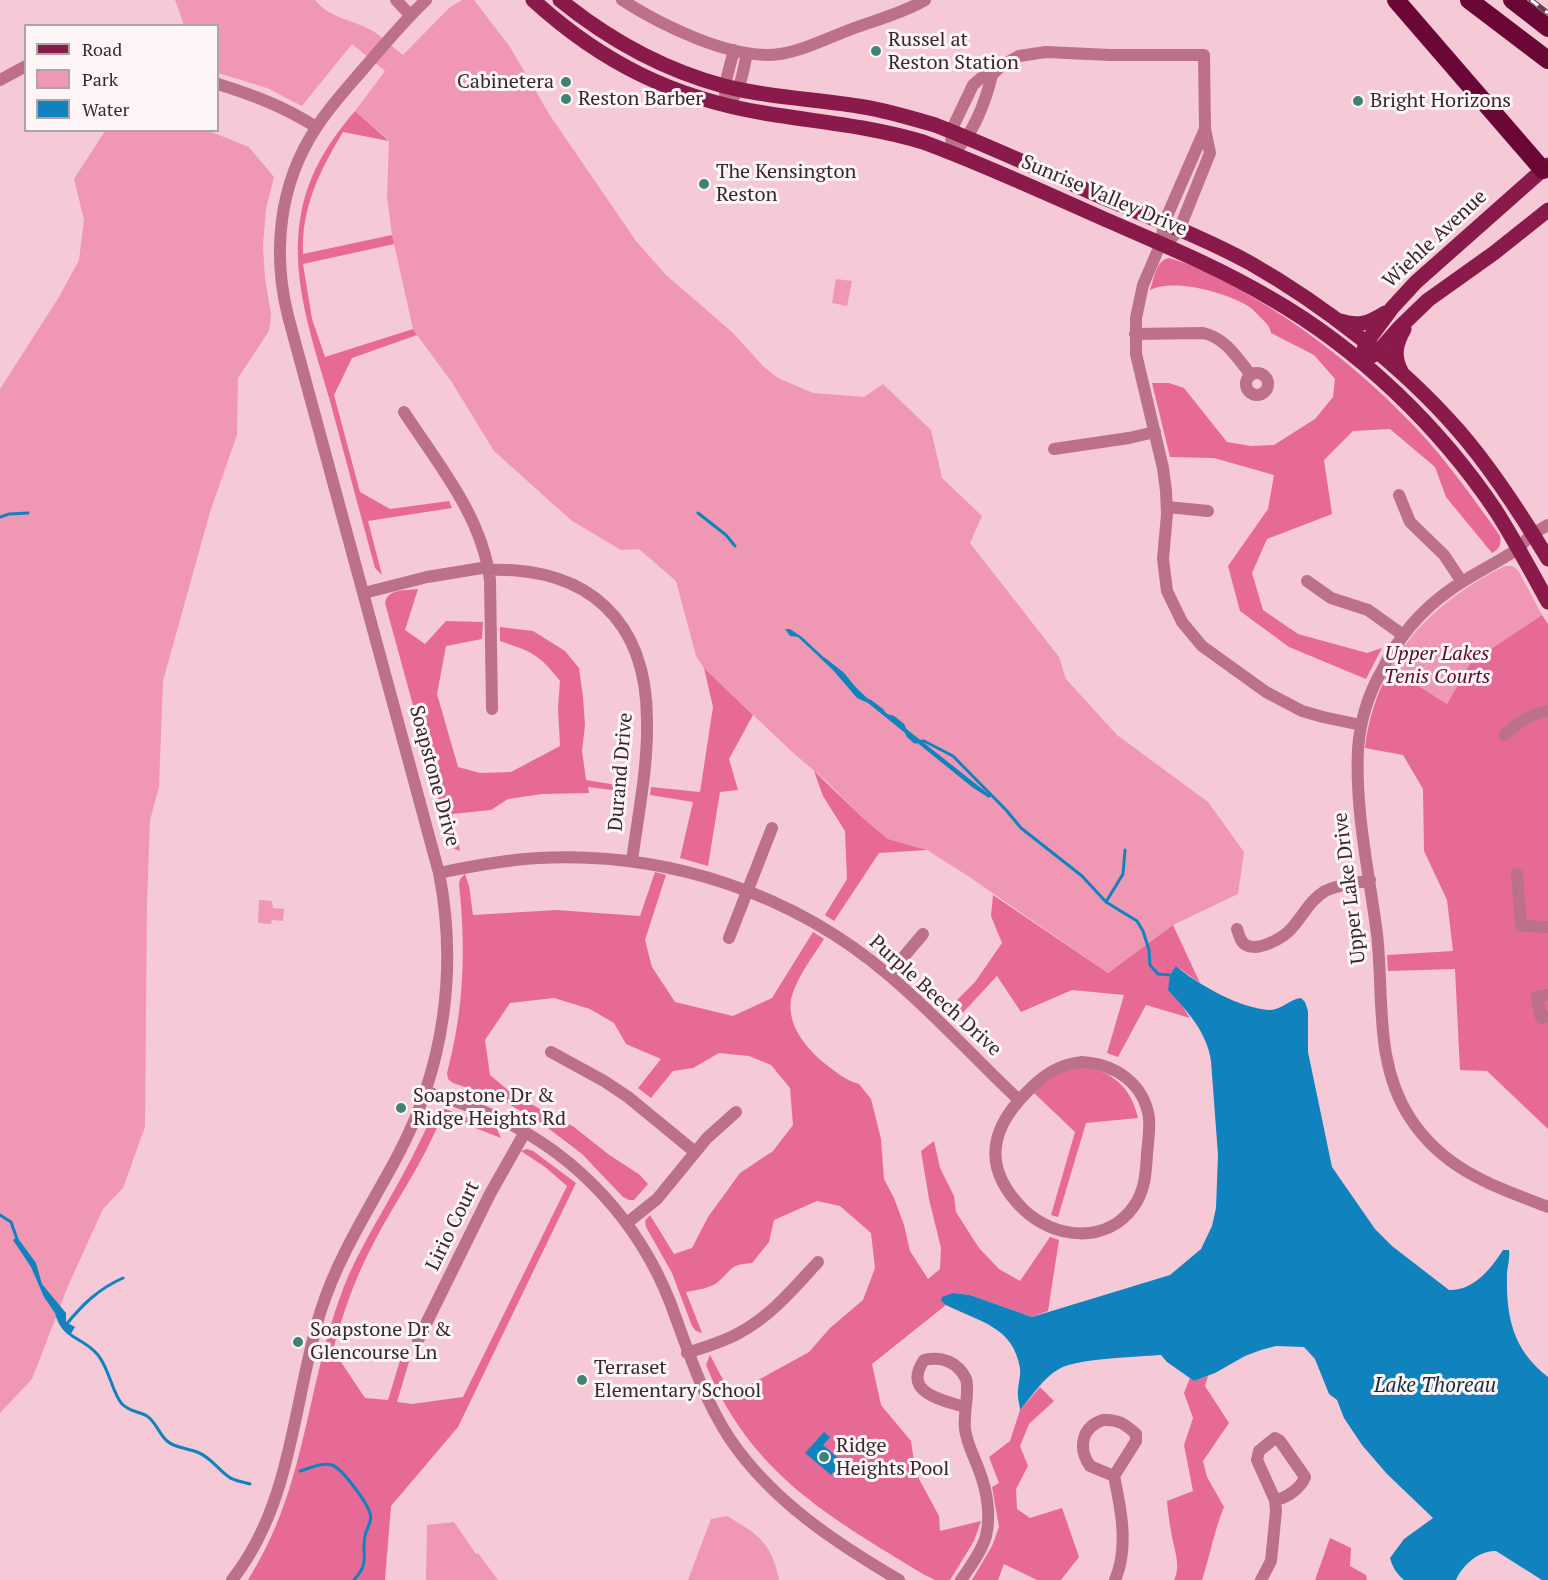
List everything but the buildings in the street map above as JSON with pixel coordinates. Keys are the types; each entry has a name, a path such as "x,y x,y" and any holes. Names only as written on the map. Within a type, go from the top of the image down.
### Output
{"highway":[{"path":"1396,0 1546,163"},
{"path":"1410,0 1546,163"},
{"path":"1469,0 1548,60"},
{"path":"1512,0 1548,28"}],"main road":[{"name":"Sunrise Valley Drive","path":"533,0 574,35 616,62 665,86 727,105 772,115 890,132 952,153 1202,261 1273,299 1360,362 1418,417 1468,474 1495,510 1519,548 1548,602"},
{"name":"Sunrise Valley Drive","path":"560,0 598,29 637,52 681,71 732,87 870,108 951,131 1248,262 1336,320 1372,348 1432,403 1472,447 1500,483 1540,539 1548,559"},
{"name":"Wiehle Avenue","path":"1372,348 1392,308 1436,264 1546,163"},
{"name":"Wiehle Avenue","path":"1360,362 1372,348 1428,300 1517,236 1548,210"},
{"path":"1336,320 1360,325 1375,320 1392,308"},
{"path":"1403,376 1397,363 1396,351 1401,334 1413,313"}],"street":[{"path":"396,0 410,15"},
{"name":"Soapstone Drive","path":"232,1580 256,1541 275,1500 312,1343 332,1281 354,1233 409,1133 426,1092 440,1039 448,966 445,905 439,873 286,306 281,282 280,236 283,209 296,165 316,127 410,15 426,0"},
{"path":"622,0 673,28 735,50 769,55 796,51 896,14 925,0"},
{"path":"732,87 735,50"},
{"path":"727,105 724,97 732,87 747,53"},
{"path":"952,153 951,131 973,85 981,78 992,75 1009,61 1032,53 1204,55 1205,129 1210,142 1208,163 1179,230 1170,240 1161,243"},
{"path":"0,80 24,67"},
{"path":"952,153 967,138 989,88 992,75"},
{"path":"219,84 260,97 316,127"},
{"path":"1205,129 1164,223 1161,243 1150,265 1138,301 1135,334 1138,363 1163,468 1167,507 1163,551 1164,574 1174,607 1191,635 1219,659 1282,702 1323,717 1361,725"},
{"path":"1135,334 1203,333 1211,335 1226,344 1251,375"},
{"path":"404,412 462,500 481,541 488,568 492,709"},
{"path":"1054,448 1119,440 1155,432"},
{"path":"1399,495 1410,522 1444,555 1462,582"},
{"path":"1167,507 1208,511"},
{"name":"Upper Lake Drive","path":"1548,525 1540,539 1519,548 1462,582 1436,601 1403,635 1370,696 1361,725 1358,746 1358,797 1379,951 1384,1044 1392,1082 1400,1100 1421,1133 1449,1161 1490,1185 1548,1207"},
{"name":"Durand Drive","path":"364,594 427,577 488,568 531,571 568,582 598,599 612,613 630,640 642,674 648,719 632,861"},
{"path":"1307,581 1331,598 1368,610 1403,635"},
{"path":"1504,735 1519,722 1536,713 1548,711"},
{"path":"729,938 772,828"},
{"name":"Purple Beech Drive","path":"439,873 503,861 536,858 601,858 685,871 747,891 806,918 835,935 888,975 1019,1100"},
{"path":"1517,874 1521,926 1548,927"},
{"path":"1237,929 1246,945 1260,946 1276,940 1292,928 1308,906 1326,891 1370,880"},
{"path":"888,975 923,934"},
{"path":"1548,995 1537,997 1541,1018 1548,1017"},
{"path":"551,1052 612,1086 695,1152"},
{"path":"1070,1063 1095,1063 1107,1066 1118,1071 1134,1085 1146,1107 1149,1130 1141,1195 1127,1215 1107,1229 1072,1234 1061,1232 1037,1220 1015,1200 999,1174 995,1149 1000,1125 1019,1100 1046,1074 1070,1063"},
{"path":"426,1092 475,1108 525,1132 573,1165 612,1204 627,1223 660,1278 705,1395 731,1440 769,1485 811,1523 899,1580"},
{"path":"627,1223 657,1199 707,1138 735,1112"},
{"name":"Lirio Court","path":"418,1340 490,1194 525,1132"},
{"path":"687,1353 722,1341 757,1322 774,1309 818,1262"},
{"path":"961,1580 986,1536 988,1510 981,1474 970,1450 965,1430 964,1407 968,1392 966,1381 952,1363 936,1358 924,1360 917,1376 924,1392 964,1407"},
{"path":"1114,1476 1090,1466 1083,1449 1083,1438 1090,1427 1103,1420 1123,1423 1136,1434 1136,1441 1114,1476 1122,1518 1121,1553 1115,1580"},
{"path":"1262,1580 1271,1561 1276,1510 1275,1500 1266,1476 1257,1460 1259,1451 1275,1438 1280,1441 1305,1477 1303,1482 1284,1498 1275,1500"}],"green space":[{"path":"175,0 315,0 334,15 373,31 403,55 449,8 462,0 474,0 510,47 549,114 636,241 666,275 732,332 763,366 778,378 813,393 864,397 883,384 931,430 942,478 982,516 970,543 1059,657 1066,679 1117,735 1208,802 1244,852 1238,894 1173,925 1108,973 927,850 888,839 704,668 696,656 676,581 639,549 621,550 572,521 494,451 451,381 413,329 392,235 387,197 389,140 355,111 385,71 352,44 302,106 267,88 219,73 219,24 184,24"},
{"path":"104,132 212,132 249,147 274,177 266,209 263,245 265,279 271,314 269,331 238,378 237,435 210,512 163,681 159,787 150,820 145,1127 123,1188 103,1209 68,1286 32,1379 0,1413 0,389 59,297 79,260 84,220 74,179"},
{"path":"836,279 852,281 847,306 832,303"},
{"name":"Upper Lakes Tenis Courts","path":"1505,566 1512,566 1518,570 1542,615 1471,662 1447,704 1390,668 1413,636 1440,608 1471,585"},
{"path":"259,900 272,901 273,908 284,909 283,921 272,920 271,924 258,923"},
{"path":"727,1516 755,1534 768,1548 779,1580 688,1580 711,1519"},
{"path":"454,1522 476,1554 478,1553 498,1580 426,1580 427,1525"}],"shaded area":[{"path":"355,111 389,141 343,132 320,175 309,205 303,237 303,254 392,235 394,244 303,264 312,319 325,357 413,329 417,335 352,358 334,395 360,492 390,509 449,501 452,508 368,521 382,575 375,568 310,333 300,285 298,262 301,214 309,185 328,146"},
{"path":"1169,258 1208,273 1267,306 1313,337 1356,371 1397,408 1427,441 1460,480 1500,536 1501,542 1492,553 1446,497 1435,467 1390,429 1353,431 1324,460 1332,514 1267,539 1252,573 1263,610 1298,634 1367,653 1382,648 1366,679 1289,647 1240,611 1228,566 1268,509 1274,475 1214,458 1170,457 1152,383 1169,383 1184,388 1227,442 1251,446 1274,445 1315,419 1333,397 1335,379 1314,355 1271,333 1268,325 1255,312 1238,301 1199,288 1185,286 1172,285 1150,290 1158,266"},
{"path":"418,589 405,630 425,644 446,621 483,622 482,639 446,646 437,694 458,767 480,773 511,772 560,746 558,708 560,681 546,664 534,655 500,641 500,627 533,631 565,651 579,668 585,725 582,751 586,780 629,787 628,792 588,787 589,793 542,794 508,799 491,810 452,814 460,851 453,848 385,603 393,593"},
{"path":"1542,615 1548,624 1548,1129 1487,1071 1460,1070 1455,969 1388,971 1387,955 1453,951 1447,900 1424,851 1423,789 1403,755 1365,748 1374,707 1390,668 1447,704 1471,662"},
{"path":"704,668 753,715 729,759 738,790 720,792 708,866 680,858 693,802 650,795 651,787 700,792 713,707"},
{"path":"814,771 888,839 927,850 879,853 834,921 825,915 847,879 845,831 823,796"},
{"path":"655,872 666,875 645,940 652,967 675,1002 733,1016 772,998 813,932 824,939 796,984 791,1000 792,1018 799,1035 811,1050 824,1063 850,1081 859,1084 871,1099 881,1139 884,1179 904,1225 910,1251 928,1279 940,1269 941,1248 929,1199 921,1151 934,1141 940,1168 954,1196 956,1212 979,1248 999,1269 1020,1281 1050,1237 1059,1240 1048,1311 1032,1317 970,1295 953,1293 941,1301 946,1305 872,1364 881,1405 911,1441 919,1479 939,1516 940,1531 981,1521 974,1541 950,1580 935,1580 923,1574 855,1532 796,1489 769,1464 746,1435 724,1403 706,1365 710,1355 731,1395 809,1352 830,1328 863,1300 875,1268 871,1233 840,1206 817,1201 774,1220 769,1242 752,1263 735,1266 712,1285 686,1292 702,1333 696,1331 692,1326 672,1273 646,1227 645,1221 650,1215 674,1254 692,1248 708,1217 740,1173 773,1151 793,1125 790,1088 771,1065 749,1056 719,1053 693,1068 673,1071 651,1098 638,1088 661,1059 626,1044 614,1023 590,1009 554,998 510,1003 485,1040 490,1075 514,1095 574,1127 608,1154 640,1175 648,1184 634,1200 623,1197 582,1154 544,1125 507,1103 453,1083 448,1079 447,1073 457,1026 462,979 459,884 465,874 473,915 556,910 640,916"},
{"path":"993,895 1108,973 1173,925 1200,983 1176,966 1182,1006 1190,1018 1146,1005 1118,1057 1107,1053 1124,995 1072,990 1021,1012 997,976 955,1021 945,1012 975,982 1002,943 991,916"},
{"path":"1084,1067 1104,1073 1120,1083 1131,1098 1138,1118 1086,1123 1058,1217 1051,1215 1075,1132 1034,1093 1056,1075"},
{"path":"443,1108 497,1129 501,1138 442,1115 417,1167 370,1250 349,1299 333,1350 365,1398 388,1400 403,1351 411,1355 397,1402 412,1404 463,1397 567,1186 521,1151 527,1149 533,1151 576,1183 458,1427 391,1506 385,1580 248,1580 267,1546 293,1477 318,1372 344,1287 361,1250 433,1114 437,1109"},
{"path":"1208,1376 1205,1386 1229,1423 1203,1461 1207,1477 1224,1507 1202,1580 1174,1580 1177,1562 1167,1501 1193,1491 1184,1445 1193,1418 1184,1393 1190,1378 1194,1381"},
{"path":"1040,1387 1054,1401 1029,1424 1020,1446 1028,1466 1016,1489 1017,1509 1030,1518 1062,1508 1079,1557 1061,1580 1037,1580 1004,1564 998,1580 972,1580 992,1546 999,1527 992,1487 999,1483 989,1457 1010,1441 1020,1410"},
{"path":"1330,1538 1351,1548 1350,1566 1366,1575 1367,1580 1315,1580"}],"water":[{"path":"785,629 790,629 802,637 866,697 991,796 989,798 972,787 868,703 857,698 833,670 798,637 790,636"},
{"name":"Lake Thoreau","path":"1176,966 1207,988 1258,1009 1278,1008 1301,998 1305,1002 1308,1011 1308,1052 1332,1167 1375,1229 1392,1246 1449,1290 1466,1287 1473,1283 1487,1271 1503,1250 1509,1250 1507,1289 1514,1331 1526,1355 1548,1377 1548,1580 1542,1580 1496,1551 1490,1551 1472,1560 1456,1580 1404,1580 1395,1570 1390,1558 1404,1539 1433,1518 1387,1474 1362,1445 1344,1418 1337,1400 1329,1394 1315,1359 1304,1347 1276,1346 1261,1350 1194,1381 1161,1355 1080,1362 1053,1373 1020,1410 1018,1393 1020,1368 1010,1343 993,1327 941,1301 942,1297 953,1293 970,1295 1032,1317 1170,1275 1201,1249 1212,1226 1216,1208 1218,1155 1211,1061 1201,1031 1168,990 1170,975"},
{"path":"17,1237 36,1263 42,1284 66,1313 66,1322 75,1327 70,1335 44,1297 31,1267 13,1240"},
{"name":"Ridge Heights Pool","path":"824,1432 830,1437 823,1445 843,1462 831,1475 805,1453"}],"waterway":[{"path":"0,517 28,513"},
{"path":"698,513 726,535 735,546"},
{"path":"824,659 843,674 856,690"},
{"path":"870,701 883,711"},
{"path":"888,716 903,725 908,736 915,742 924,741 953,756 1021,828 1082,876 1106,902 1137,921 1149,950 1150,965 1158,974 1170,975"},
{"path":"1106,902 1123,874 1125,850"},
{"path":"0,1215 11,1222 17,1239"},
{"path":"65,1326 91,1298 123,1278"},
{"path":"57,1315 60,1323 70,1334 98,1355 122,1404 128,1409 144,1414 170,1443 202,1454 231,1478 250,1484"},
{"path":"300,1471 320,1465 332,1465 348,1479 368,1508 371,1519 365,1536 364,1563 354,1580"}],"railway":[{"path":"1531,0 1548,13"}],"place":[{"name":"Russel at Reston Station","path":"876,51"},
{"name":"Cabinetera","path":"566,82"},
{"name":"Reston Barber","path":"566,99"},
{"name":"Bright Horizons","path":"1358,101"},
{"name":"The Kensington Reston","path":"704,184"},
{"name":"Soapstone Dr & Ridge Heights Rd","path":"401,1108"},
{"name":"Soapstone Dr & Glencourse Ln","path":"298,1342"},
{"name":"Terraset Elementary School","path":"582,1380"},
{"name":"Ridge Heights Pool","path":"824,1457"}]}
